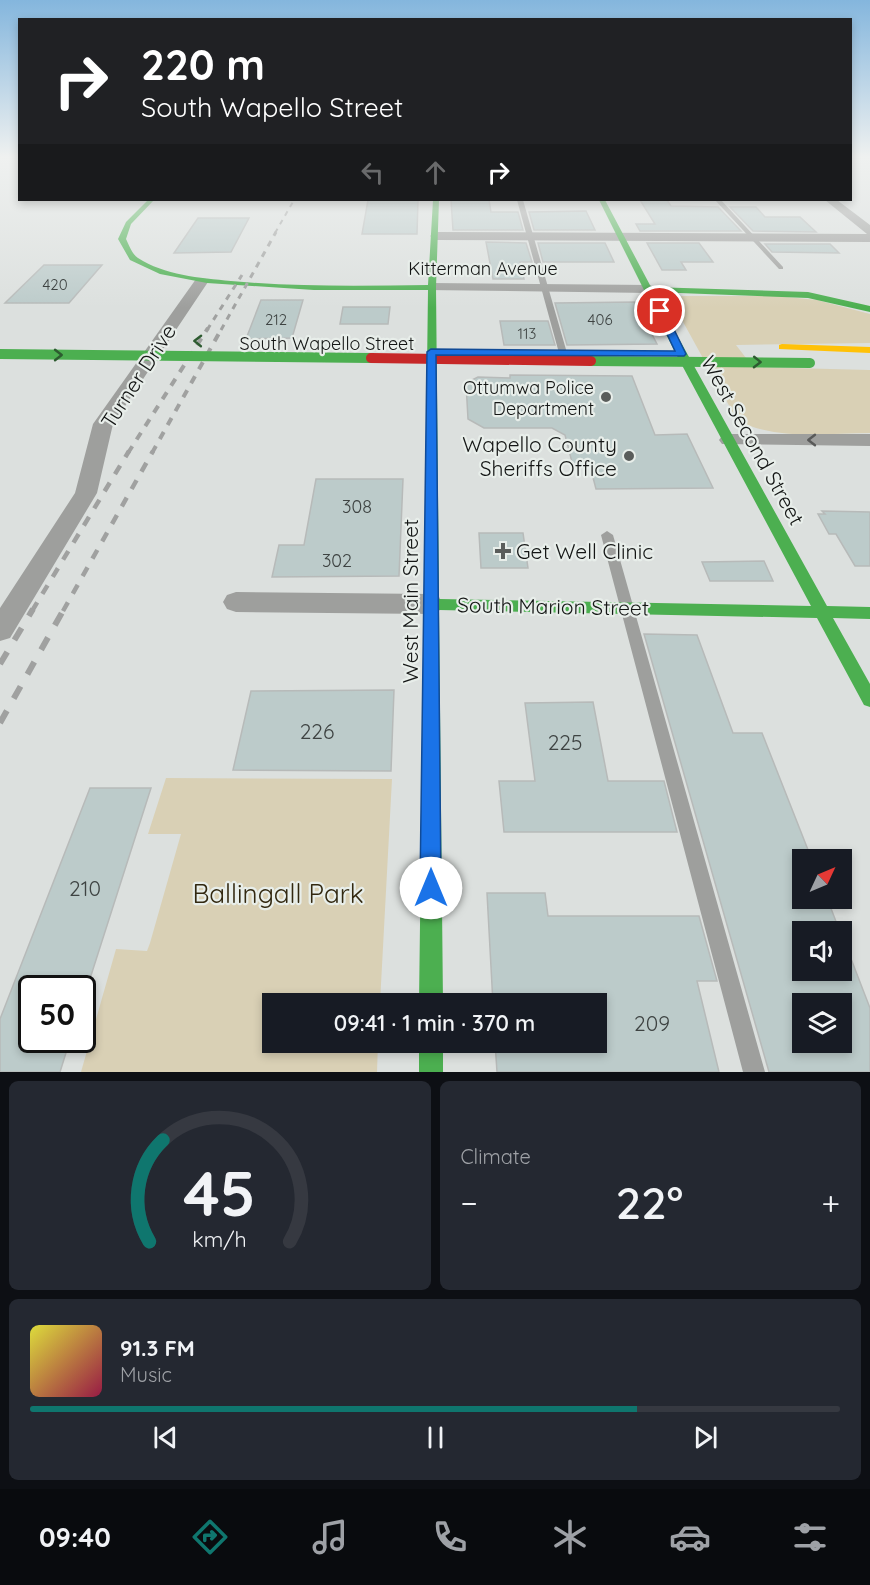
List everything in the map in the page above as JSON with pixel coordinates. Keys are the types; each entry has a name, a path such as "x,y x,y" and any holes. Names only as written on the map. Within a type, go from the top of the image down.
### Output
{"main road":[{"name":"Kitterman Avenue","path":"144,208 123,231 121,243 129,257 154,272 201,282 432,287"},
{"name":"West Main Street","path":"431,993 431,346 436,208"},
{"name":"West Second Street","path":"606,208 870,700"},
{"path":"650,289 789,288 825,292 870,303"},
{"path":"650,289 808,295 870,309"},
{"path":"136,340 172,341"},
{"name":"South Wapello Street","path":"547,344 567,349"},
{"path":"664,345 684,350"},
{"path":"776,347 870,349"},
{"name":"South Wapello Street","path":"0,354 870,362"},
{"name":"South Marion Street","path":"430,604 870,613"},
{"path":"431,1053 431,1072"}],"street":[{"path":"840,208 870,231"},
{"path":"436,237 870,238"},
{"name":"Turner Drive","path":"0,630 86,493 104,424 136,373 201,282"},
{"name":"Kitterman Avenue","path":"432,287 650,289"},
{"name":"South Wapello Street","path":"234,351 431,346 684,350"},
{"path":"729,440 870,440"},
{"name":"South Marion Street","path":"236,602 430,604"}],"lane":[{"path":"522,208 544,287 567,349"},
{"path":"725,208 781,268"},
{"path":"607,535 754,1072"}],"green space":[{"path":"682,296 776,296 817,300 870,314 870,343 736,345 753,367 870,370 870,433 785,433 752,427 737,420 671,300"},
{"name":"Ballingall Park","path":"166,778 392,779 381,993 262,993 262,1053 378,1053 377,1072 81,1072 86,1053 96,1053 96,1019 116,949 147,951 181,834 148,834"}],"building":[{"path":"367,208 418,208 417,234 362,234"},
{"path":"452,208 490,208 491,212 518,212 523,230 453,230"},
{"path":"645,208 719,208 741,231 640,231 636,224 655,224"},
{"path":"731,208 757,208 765,217 800,217 816,232 753,231"},
{"path":"586,211 595,230 534,230 529,212"},
{"path":"198,218 249,218 231,252 174,253"},
{"path":"486,242 526,243 532,262 520,262 524,279 493,279"},
{"path":"538,243 605,243 614,262 543,262"},
{"path":"647,243 699,243 713,262 681,262 686,270 662,270"},
{"path":"765,244 830,244 839,253 772,252"},
{"path":"44,265 102,265 69,303 5,303"},
{"path":"261,300 303,300 292,338 246,339"},
{"path":"635,302 657,344 567,345 555,303"},
{"path":"343,307 390,307 388,324 340,324"},
{"path":"500,321 548,321 555,345 504,345"},
{"path":"510,375 632,376 655,435 687,434 713,488 596,489 590,466 573,466 565,435 552,428 484,428 468,419 466,383 478,377 510,378"},
{"path":"316,479 403,479 399,576 272,577 279,545 304,545"},
{"path":"822,511 870,512 870,566 855,566 836,534 829,534 818,514 825,514"},
{"name":"Get Well Clinic","path":"479,533 523,533 528,568 481,568"},
{"path":"764,561 773,581 710,581 702,562"},
{"path":"644,634 697,635 733,733 762,733 808,849 792,849 792,909 831,909 836,921 792,921 792,981 852,981 852,961 870,1008 870,1072 769,1072"},
{"path":"394,690 391,771 233,770 251,691"},
{"path":"593,702 608,781 664,781 677,832 504,832 499,781 535,781 525,703"},
{"path":"90,788 151,788 91,975 18,975 18,1053 66,1053 60,1072 0,1072 0,1019"},
{"path":"487,893 545,893 548,916 699,916 717,981 697,981 719,1072 497,1072 496,1053 607,1053 607,993 492,993"}],"railway":[{"path":"275,233 289,208"},
{"path":"221,330 276,232"},
{"path":"207,330 242,275"},
{"path":"128,453 208,328"},
{"path":"152,453 222,328"},
{"path":"32,611 129,451"},
{"path":"63,611 153,451"},
{"path":"0,664 33,609"},
{"path":"0,723 64,609"}],"traffic: fast":[{"path":"143,208 125,228 122,239 132,259 163,272 207,281 259,286 432,287"},
{"path":"431,993 432,287 436,208"},
{"path":"606,208 681,354 870,700"},
{"path":"650,289 808,295 870,309"},
{"path":"0,354 371,358"},
{"path":"591,361 810,363"},
{"path":"430,604 870,613"},
{"path":"431,1053 431,1072"}],"traffic: slow":[{"path":"782,347 870,350"}],"traffic: jam":[{"path":"371,358 591,361"}],"place":[{"name":"Ottumwa Police Department","path":"606,397"},
{"name":"Wapello County Sheriffs Office","path":"629,456"},
{"name":"Get Well Clinic","path":"503,551"}],"route":[{"path":"431,888 431,352 681,354 660,311"}]}
